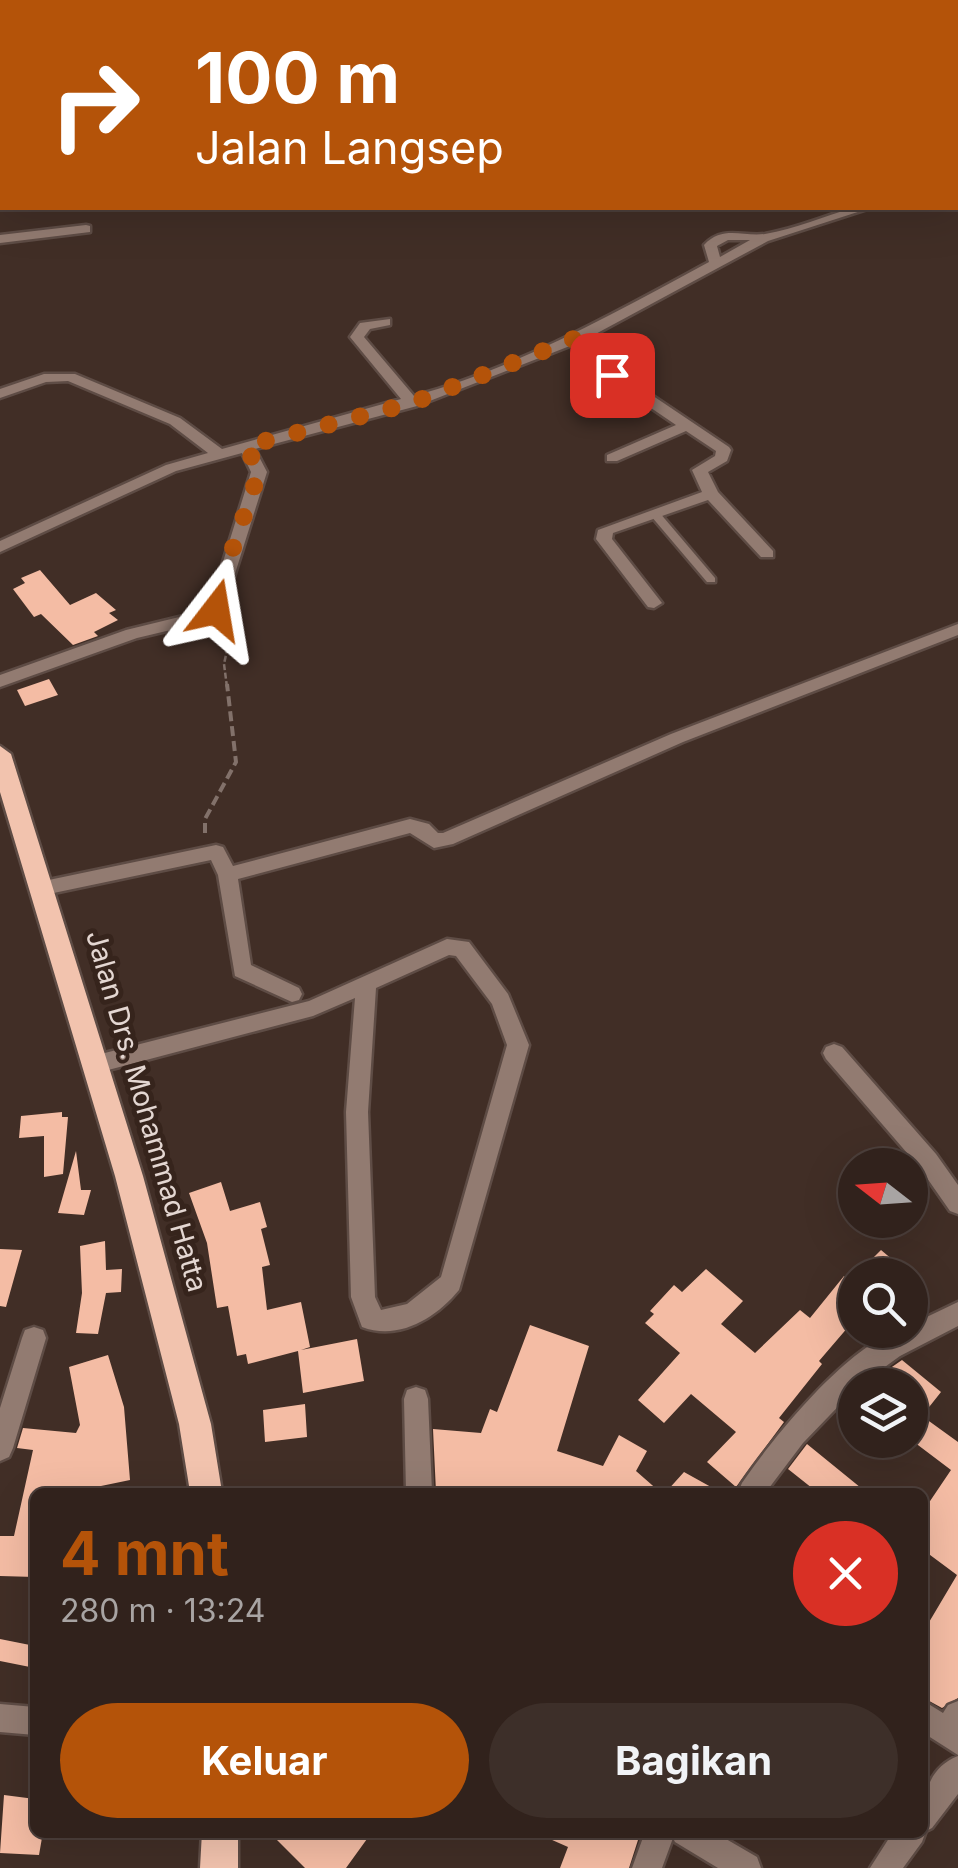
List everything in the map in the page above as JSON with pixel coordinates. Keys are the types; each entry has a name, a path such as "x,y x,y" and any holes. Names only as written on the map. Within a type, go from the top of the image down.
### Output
{"main road":[{"name":"Jalan Drs. Mohammad Hatta","path":"0,754 44,888 172,1336 196,1424 205,1488"},
{"path":"219,1868 220,1838"}],"street":[{"path":"0,547 141,479 273,438 412,403 581,336 763,238 857,210"},
{"path":"0,240 86,229"},
{"path":"385,322 365,326 357,337 412,403"},
{"path":"581,336 610,359 612,375 724,450 722,458 700,470 710,494 767,554"},
{"path":"0,394 44,378 70,377 176,420 219,454"},
{"path":"612,458 685,426"},
{"path":"0,680 132,634 215,614 222,580 259,472 246,446"},
{"path":"654,603 602,534 710,494"},
{"path":"228,874 410,826 422,829 434,841 446,839 695,731 958,629"},
{"path":"44,888 203,855 228,874 242,970 292,994"},
{"path":"94,1065 312,1008 356,992 447,947 462,948 501,1000 518,1045 451,1282 436,1299 397,1320 381,1323 371,1319 363,1297 356,992"},
{"path":"834,1054 928,1161 958,1204"},
{"path":"754,1488 783,1445 846,1378 886,1350 958,1314"},
{"path":"0,1448 34,1338"},
{"path":"416,1400 419,1488"},
{"path":"928,1717 955,1729"},
{"path":"0,1718 30,1721"},
{"path":"928,1810 958,1770"},
{"path":"647,1868 658,1838"},
{"path":"695,1838 746,1868"},
{"path":"885,1868 908,1838"}],"lane":[{"path":"656,514 711,580"}],"path":[{"path":"203,855 203,828 236,762 224,664 234,627 234,606"}],"building":[{"path":"40,570 70,605 96,593 116,610 109,613 118,620 94,632 98,636 73,645 41,614 34,617 13,589 25,583 21,578"},
{"path":"49,679 58,695 25,706 17,690"},
{"path":"62,1112 62,1117 68,1117 63,1174 44,1177 44,1136 19,1138 21,1116"},
{"path":"76,1151 81,1190 91,1190 84,1215 58,1213"},
{"path":"221,1182 230,1211 260,1202 267,1227 261,1229 270,1265 262,1267 267,1310 301,1302 310,1347 301,1350 357,1339 364,1381 303,1393 298,1351 248,1364 246,1354 237,1356 228,1306 217,1308 207,1243 189,1193"},
{"path":"105,1241 106,1270 122,1269 121,1292 106,1293 98,1334 76,1333 82,1293 80,1246"},
{"path":"0,1249 22,1250 6,1307 0,1306"},
{"path":"881,1250 891,1258 873,1258"},
{"path":"706,1269 743,1301 721,1324 755,1353 800,1310 810,1318 838,1283 838,1339 779,1418 784,1422 736,1487 707,1462 736,1432 691,1394 664,1423 638,1400 680,1353 645,1323 654,1314 650,1311 674,1285 682,1292"},
{"path":"530,1325 589,1346 557,1451 603,1466 619,1435 647,1451 636,1471 655,1488 436,1488 433,1429 481,1433 490,1409 497,1412"},
{"path":"108,1355 124,1407 130,1480 91,1488 30,1488 30,1577 0,1576 0,1536 14,1536 33,1450 17,1448 23,1428 76,1433 80,1425 69,1367"},
{"path":"902,1360 912,1368 890,1368"},
{"path":"928,1381 941,1392 928,1408"},
{"path":"305,1404 307,1437 265,1442 263,1410"},
{"path":"928,1420 958,1442 958,1698 942,1708 928,1700 928,1624 957,1575 928,1553 928,1504 951,1470 928,1453"},
{"path":"807,1444 861,1488 812,1488 788,1469"},
{"path":"684,1472 713,1488 670,1488"},
{"path":"0,1639 30,1645 30,1667 0,1661"},
{"path":"4,1795 30,1798 30,1838 42,1838 39,1855 0,1853"},
{"path":"275,1838 368,1838 346,1868 305,1868"},
{"path":"548,1838 638,1840 629,1868 560,1868 568,1847"}],"route":[{"path":"216,610 222,580 259,472 246,446 412,403 581,336 610,359 612,375"}]}
